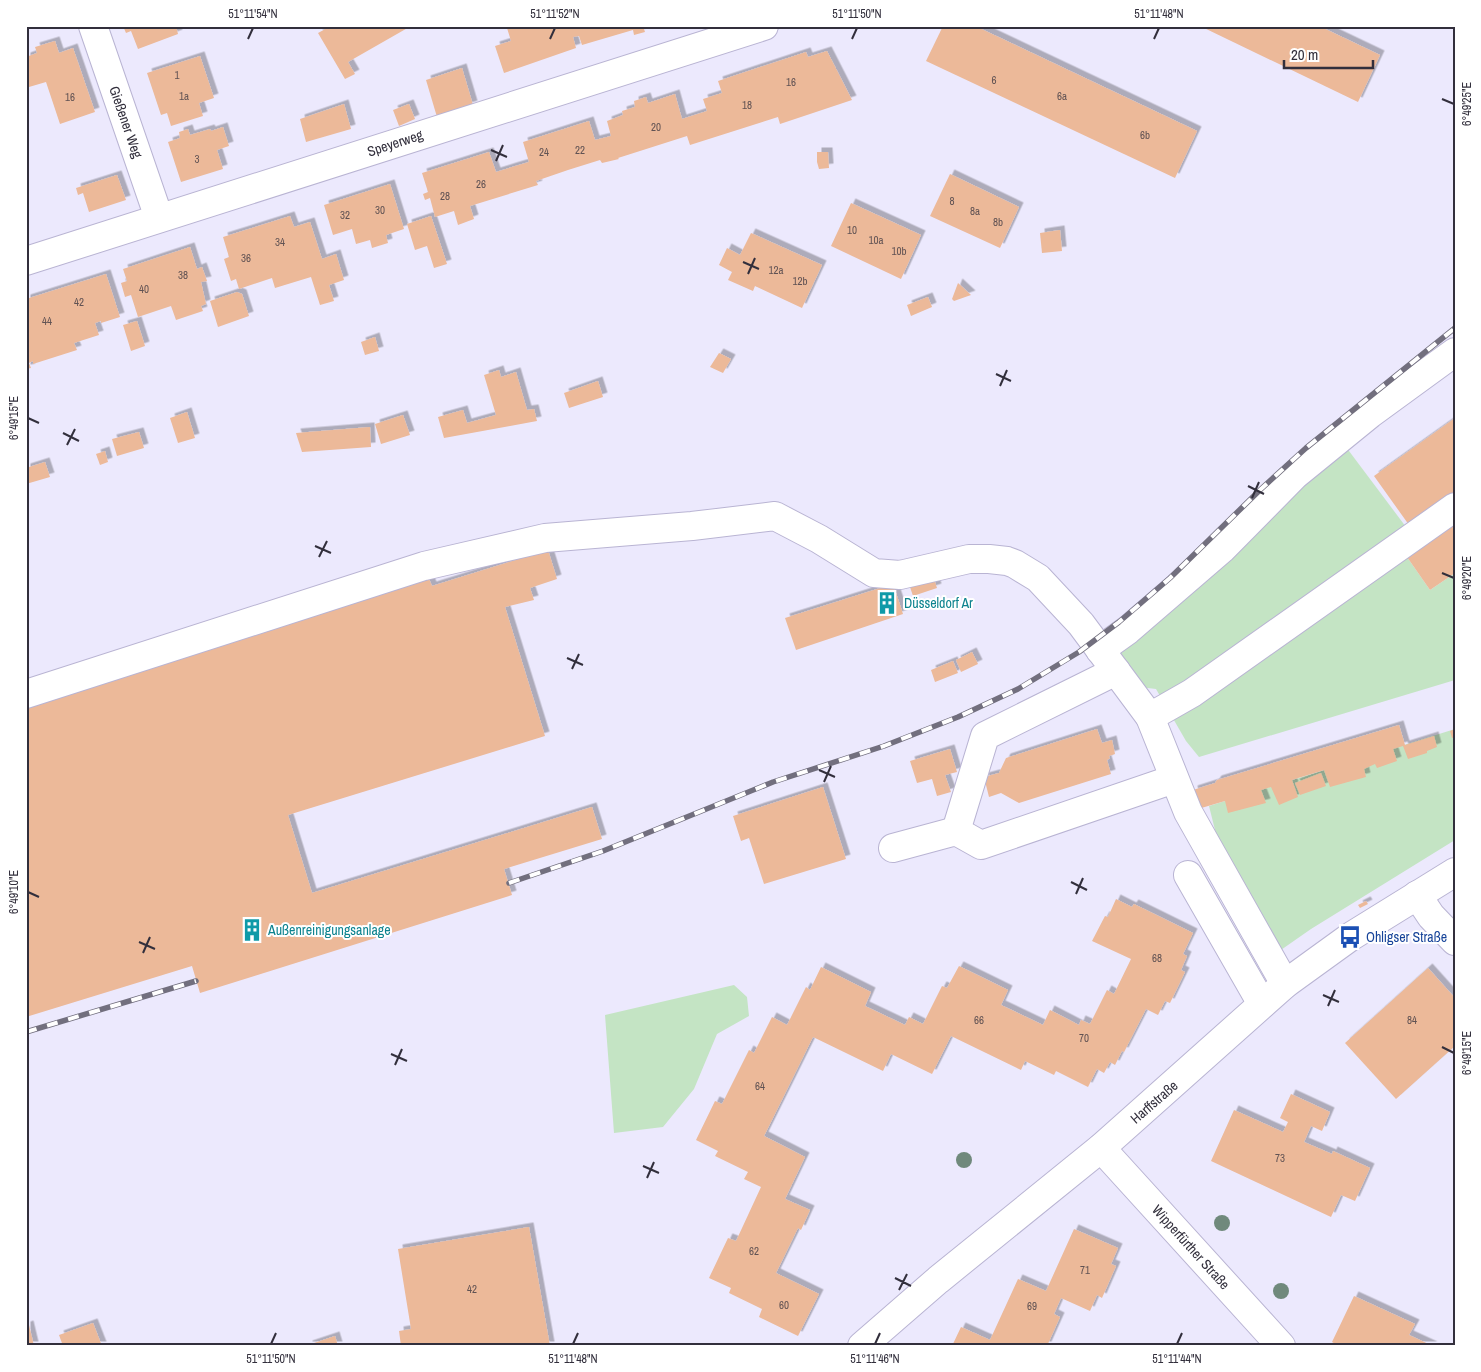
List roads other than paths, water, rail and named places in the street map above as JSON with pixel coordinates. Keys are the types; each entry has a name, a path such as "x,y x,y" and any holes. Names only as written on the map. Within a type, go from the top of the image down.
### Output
{"street":[{"name":"Gießener Weg","path":"93,26 159,218"},
{"name":"Speyerweg","path":"26,261 764,26"},
{"path":"1100,650 1128,630 1222,549 1295,474 1370,414 1455,352"},
{"path":"1150,717 1192,693 1455,507"},
{"path":"26,694 424,566 545,538 692,526 775,516 819,539 874,573 900,575 969,559 989,559 1015,564 1038,578 1081,624 1150,717 1188,812 1285,984"},
{"path":"956,831 985,736 1116,671"},
{"path":"893,848 956,831 981,845 1174,779"},
{"name":"Harffstraße","path":"862,1346 938,1280 1101,1148 1285,984 1350,936 1455,872"},
{"path":"1188,875 1262,1004"},
{"path":"1417,895 1431,916 1455,942"},
{"name":"Wipperfürther Straße","path":"1101,1148 1282,1346"}],"railway":[{"path":"509,883 603,851 773,782 884,746 958,717 1018,689 1079,652 1119,622 1170,578 1306,448 1455,328"},
{"path":"26,1032 196,981"}],"place":[{"name":"Düsseldorf Ar","path":"887,603"},
{"name":"Außenreinigungsanlage","path":"252,930"},
{"name":"Ohligser Straße","path":"1350,937"}]}
